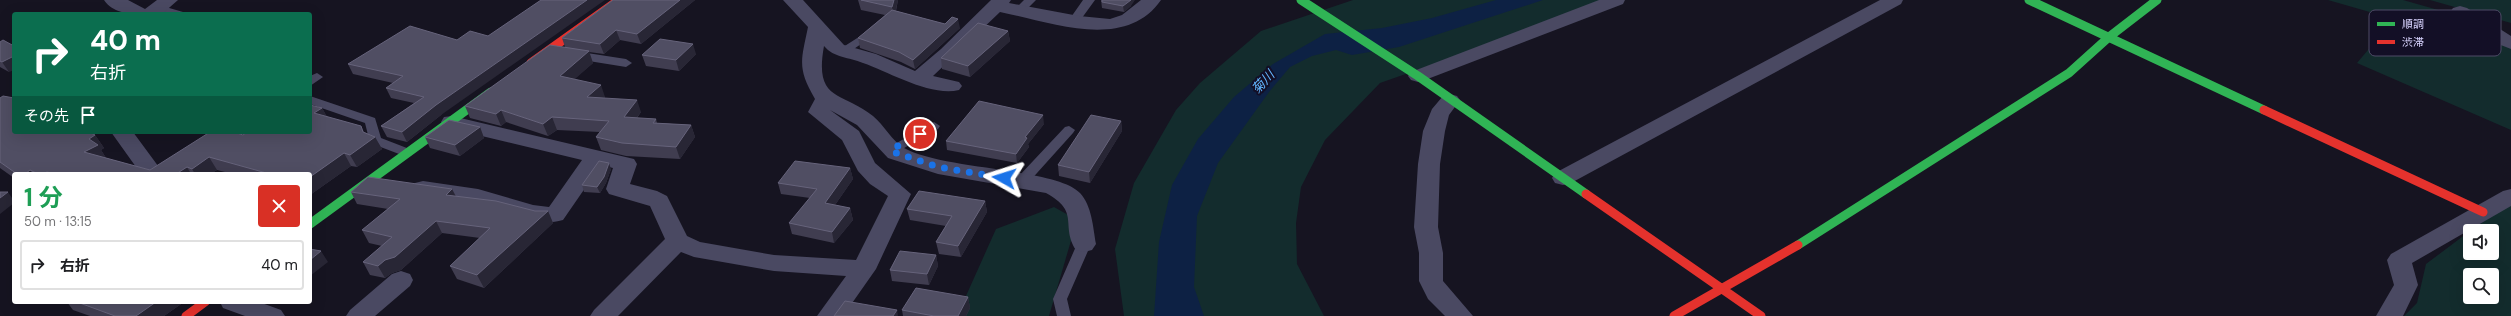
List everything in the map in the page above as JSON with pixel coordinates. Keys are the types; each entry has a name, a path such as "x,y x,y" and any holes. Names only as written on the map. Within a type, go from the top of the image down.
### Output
{"street":[{"path":"113,0 137,12"},
{"path":"524,68 619,0"},
{"path":"792,0 818,26 837,49 869,58 916,79 952,86"},
{"path":"916,79 948,53 999,3 1025,5 1075,20 1120,24 1152,0"},
{"path":"1301,0 1414,73 1450,100 1762,316"},
{"path":"1414,73 1616,0"},
{"path":"1563,178 1894,0"},
{"path":"2029,0 2483,212"},
{"path":"1674,316 1799,244 2069,73 2109,37 2157,0"},
{"path":"818,26 811,62 813,78 825,98 865,120 896,153 938,167 1023,180 1052,187 1071,197 1080,217 1084,244"},
{"path":"2501,39 2511,43"},
{"path":"312,223 499,86"},
{"path":"825,98 819,112 851,136 866,166 878,179 900,194 864,269 830,316"},
{"path":"1450,100 1439,114 1434,131 1429,164 1429,198 1426,227 1431,253 1430,281 1438,293 1460,316"},
{"path":"450,121 626,164 617,189 649,196 659,201 678,241 694,249 774,263 864,269"},
{"path":"123,134 152,172"},
{"path":"371,180 478,196 531,213 555,215 596,156"},
{"path":"2389,316 2393,312 2406,285 2399,260 2511,196"},
{"path":"603,316 678,241"},
{"path":"359,316 400,280"},
{"path":"186,316 202,304"},
{"path":"238,304 272,316"}],"lane":[{"path":"1075,20 1089,0"},
{"path":"159,7 173,12"},
{"path":"844,51 874,30"},
{"path":"548,50 626,63"},
{"path":"312,101 371,121 375,140 407,153"},
{"path":"892,149 934,126"},
{"path":"1023,180 1069,130"},
{"path":"1064,316 1060,299 1084,244"}],"green space":[{"path":"1353,0 1617,0 1380,83 1325,140 1301,187 1296,223 1297,264 1324,316 1124,316 1115,249 1134,183 1176,110 1200,83 1261,31"},
{"path":"2328,0 2403,0 2438,10 2369,10 2369,12"},
{"path":"2430,0 2511,0 2511,23 2501,20 2501,10 2465,10"},
{"path":"2501,40 2511,46 2511,130 2357,63 2369,49 2369,56 2501,56"},
{"path":"2511,201 2511,316 2404,316 2417,303 2426,264 2463,236 2463,260 2499,260 2499,224 2480,224"},
{"path":"1054,207 1077,220 1049,316 957,316 996,229"}],"water":[{"name":"菊川","path":"1496,0 1543,0 1399,47 1352,55 1336,50 1312,56 1290,67 1269,92 1218,163 1197,216 1194,287 1204,316 1154,316 1159,242 1172,185 1198,139 1234,97 1273,64 1325,34 1382,28 1432,18"}],"building":[{"path":"541,0 587,0 436,105 402,132 381,126 424,97 386,88 403,76 348,64 410,26 457,40 470,31 488,36"},
{"path":"613,0 680,0 637,34 616,30 600,44 562,38"},
{"path":"861,0 894,0 892,7"},
{"path":"1102,0 1131,0 1123,6 1102,2"},
{"path":"892,10 945,24 952,17 958,19 913,60 899,52 858,38"},
{"path":"978,23 1008,31 968,66 941,58"},
{"path":"660,39 693,44 676,60 642,55"},
{"path":"3,40 12,45 12,57 2,62 0,61 0,42"},
{"path":"550,45 589,51 560,76 601,85 587,97 637,100 624,117 656,119 653,123 691,125 676,147 622,143 596,137 609,121 552,117 543,124 501,110 496,114 465,106"},
{"path":"3,96 12,98 12,134 93,134 95,135 89,139 98,145 84,152 150,170 207,134 312,134 312,106 322,108 314,113 361,126 363,132 375,137 350,155 344,153 312,176 312,172 263,172 209,157 192,169 187,167 179,172 34,172 30,170 28,172 14,172 0,162 0,98"},
{"path":"979,101 1043,115 1025,137 1027,138 1016,154 946,141"},
{"path":"1091,115 1121,121 1089,172 1058,165"},
{"path":"449,120 480,127 455,145 425,137"},
{"path":"599,161 609,163 604,177 597,187 582,185"},
{"path":"795,161 850,168 825,203 850,208 832,232 789,223 817,189 778,183"},
{"path":"368,177 452,189 446,195 496,201 535,211 548,211 477,275 450,266 490,228 436,221 395,257 385,260 378,266 363,262 392,237 362,230 400,199 351,192"},
{"path":"919,191 985,201 958,246 936,242 952,216 907,209"},
{"path":"0,192 8,192 0,198"},
{"path":"312,249 321,251 312,258"},
{"path":"900,251 936,255 927,274 890,270"},
{"path":"916,288 968,297 958,316 934,316 902,310"},
{"path":"845,301 897,310 893,316 834,316"},
{"path":"82,304 153,304 136,316 115,316"}],"traffic: fast":[{"path":"1301,0 1418,76 1586,194"},
{"path":"2029,0 2264,110"},
{"path":"1798,245 2069,73 2109,37 2157,0"},
{"path":"312,223 491,92"}],"traffic: jam":[{"path":"531,63 619,0"},
{"path":"2264,110 2483,212"},
{"path":"1586,194 1761,316"},
{"path":"1674,316 1798,245"},
{"path":"186,316 202,304"}],"route":[{"path":"920,134 892,149 896,153 938,167 1004,178"}]}
